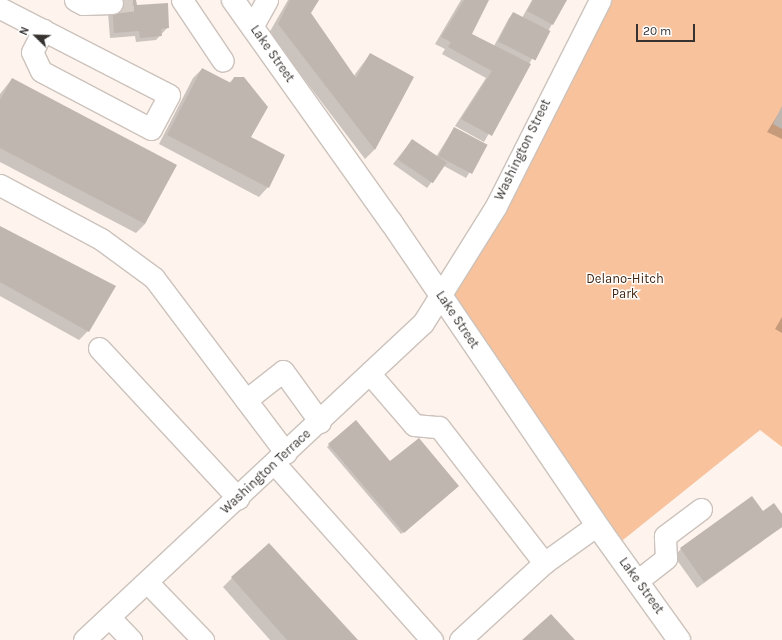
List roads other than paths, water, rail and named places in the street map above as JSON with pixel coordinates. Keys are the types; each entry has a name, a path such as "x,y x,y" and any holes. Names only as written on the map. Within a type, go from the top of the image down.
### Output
{"main road":[{"name":"Lake Street","path":"233,0 679,640"}],"street":[{"path":"182,0 222,61"},
{"path":"252,27 267,0"},
{"name":"Washington Street","path":"442,298 496,206 600,0"},
{"path":"0,8 43,30 169,95 151,129 41,71 32,52 43,30"},
{"path":"0,185 100,239 154,278 246,400 281,458 432,640"},
{"name":"Washington Terrace","path":"84,640 320,422 423,323 442,298"},
{"path":"99,348 238,498"},
{"path":"246,400 283,371 320,422"},
{"path":"370,374 414,425 439,427 544,563"},
{"path":"637,581 666,558 665,536 701,509"},
{"path":"460,640 544,563 597,524"},
{"path":"147,582 203,640"},
{"path":"109,618 131,640"}],"tunnel":[{"path":"112,3 136,0"}],"park label":[{"name":"Delano-Hitch Park","path":"625,288"}]}
